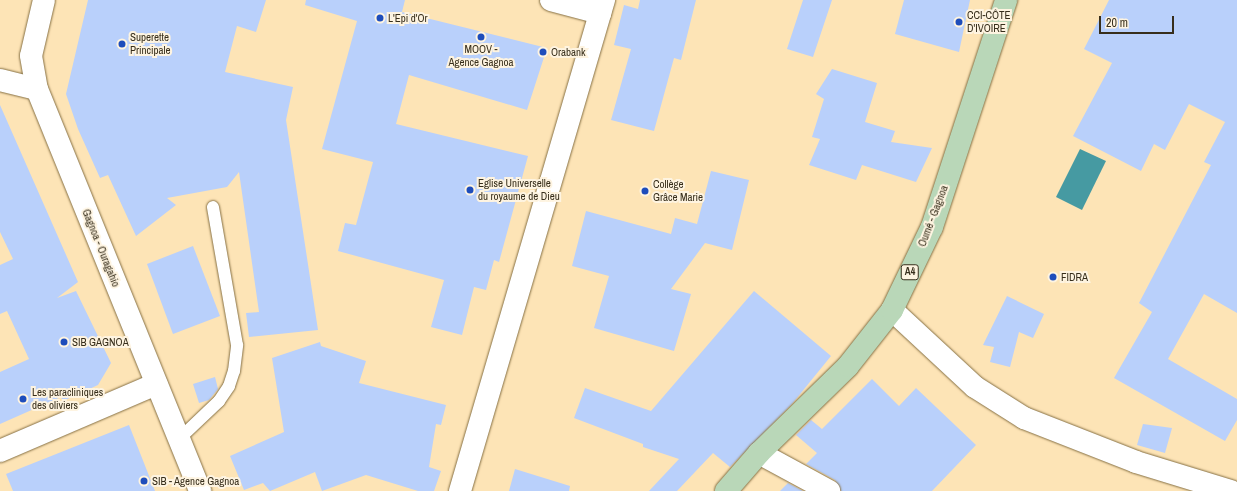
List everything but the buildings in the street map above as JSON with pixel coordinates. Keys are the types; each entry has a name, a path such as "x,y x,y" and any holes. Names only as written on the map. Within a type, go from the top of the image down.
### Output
{"main road":[{"name":"Oumé - Gagnoa","path":"726,491 759,453 848,366 892,310 932,227 1006,0"}],"street":[{"name":"Gagnoa - Ouragahio","path":"44,0 31,56 36,89 200,491"},
{"path":"460,491 602,6 551,0"},
{"path":"0,80 36,89"},
{"path":"892,310 975,387 1024,418 1136,462 1231,491"},
{"path":"0,451 156,384"},
{"path":"759,453 829,491"}],"lane":[{"path":"179,439 219,401 229,386 234,371 238,345 213,207"}],"water":[{"path":"1080,149 1106,161 1082,210 1056,197"}],"place":[{"name":"L'Epi d'Or","path":"380,18"},
{"name":"CCI-CÔTE D'IVOIRE","path":"959,22"},
{"name":"MOOV - Agence Gagnoa","path":"481,37"},
{"name":"Superette Principale","path":"122,44"},
{"name":"Orabank","path":"543,52"},
{"name":"Eglise Universelle du royaume de Dieu","path":"470,190"},
{"name":"Collège Grâce Marie","path":"645,191"},
{"name":"FIDRA","path":"1053,277"},
{"name":"SIB GAGNOA","path":"64,342"},
{"name":"Les paracliniques des oliviers","path":"23,399"},
{"name":"SIB - Agence Gagnoa","path":"144,481"}]}
